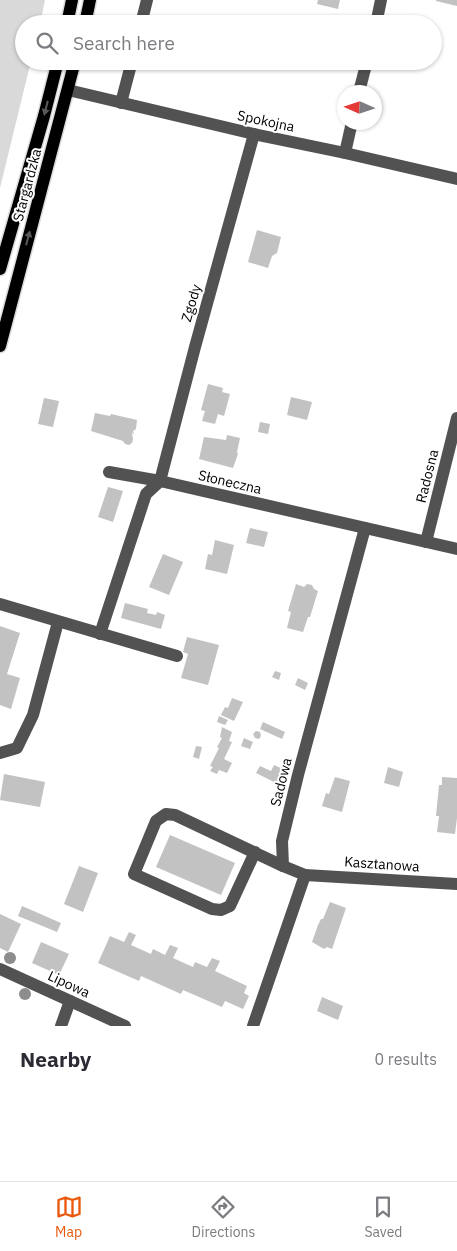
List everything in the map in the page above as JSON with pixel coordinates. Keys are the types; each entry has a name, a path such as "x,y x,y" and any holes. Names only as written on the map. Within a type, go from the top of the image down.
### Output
{"main road":[{"path":"69,15 72,0"},
{"path":"87,15 90,0"},
{"name":"Stargardzka","path":"0,269 55,70"},
{"name":"Stargardzka","path":"0,346 12,294 73,70"}],"street":[{"path":"143,15 147,0"},
{"path":"378,15 382,0"},
{"path":"122,103 130,70"},
{"path":"361,85 365,70"},
{"name":"Spokojna","path":"68,90 457,179"},
{"path":"345,153 350,130"},
{"name":"Zgody","path":"160,481 254,134"},
{"name":"Radosna","path":"426,542 457,418"},
{"name":"Słoneczna","path":"109,472 160,481 457,549"},
{"path":"100,634 146,494 160,481"},
{"name":"Sadowa","path":"283,866 282,841 298,775 365,528"},
{"path":"0,604 177,656"},
{"path":"0,753 17,748 33,715 58,622"},
{"path":"254,1026 305,875 175,815 166,814 156,821 134,874 212,909 221,910 230,906 255,852"},
{"name":"Kasztanowa","path":"305,875 457,884"},
{"name":"Lipowa","path":"0,969 125,1026"},
{"path":"61,1026 70,1001"}],"shaded area":[{"path":"0,0 45,0 42,15 15,15 15,70 29,70 0,188"}],"building":[{"path":"318,0 340,0 338,9 317,4"},
{"path":"457,0 457,6 436,1"},
{"path":"257,230 281,237 277,253 272,256 268,268 248,262"},
{"path":"208,384 223,388 222,392 230,394 224,416 218,414 215,424 202,421 205,411 201,410"},
{"path":"291,397 312,402 307,420 287,415"},
{"path":"44,398 59,401 53,427 38,424"},
{"path":"95,413 110,416 111,414 137,420 136,429 133,431 134,434 132,433 132,443 129,445 125,444 123,441 91,431"},
{"path":"260,422 270,424 268,434 258,432"},
{"path":"227,435 240,438 238,454 233,468 199,459 204,437 226,440"},
{"path":"108,487 123,491 113,522 98,517"},
{"path":"250,528 268,532 264,547 246,543"},
{"path":"215,540 234,545 227,574 205,569 208,554 212,555"},
{"path":"163,554 183,562 169,595 149,587"},
{"path":"296,584 304,587 307,584 312,585 318,591 303,632 287,628 291,612 288,611"},
{"path":"125,603 148,609 147,613 156,615 157,612 165,615 161,629 121,618"},
{"path":"0,626 20,633 7,674 20,678 11,709 0,705"},
{"path":"187,637 219,645 208,685 181,678 188,654 183,652"},
{"path":"275,671 281,673 279,680 272,677"},
{"path":"298,678 308,683 305,690 295,685"},
{"path":"232,698 243,702 234,721 221,715 225,707 228,708"},
{"path":"219,716 228,720 225,725 217,722"},
{"path":"263,722 285,732 282,739 260,729"},
{"path":"222,727 232,732 229,741 232,742 224,759 232,763 227,773 219,770 217,774 210,771 213,767 210,766 219,748 217,747 222,738 220,737"},
{"path":"256,731 260,732 261,736 259,739 255,738 253,734"},
{"path":"244,738 253,742 250,749 241,746"},
{"path":"196,746 202,747 199,759 193,757"},
{"path":"274,765 285,770 278,784 256,773 260,766 271,771"},
{"path":"388,767 403,772 399,787 384,783"},
{"path":"4,774 45,782 40,807 0,800"},
{"path":"335,777 350,781 342,812 322,806 326,793 329,794"},
{"path":"442,777 457,778 455,834 437,832 439,816 436,816 439,785 442,785"},
{"path":"170,835 235,863 221,895 156,867"},
{"path":"79,866 98,873 83,912 64,904"},
{"path":"330,902 346,908 332,949 327,947 324,949 312,942 318,925 321,919 323,919"},
{"path":"22,906 61,923 57,932 18,916"},
{"path":"0,914 21,924 8,952 0,948"},
{"path":"129,932 136,935 131,945 151,954 153,949 165,955 170,945 178,948 173,958 193,967 195,962 207,967 212,958 220,961 215,971 247,986 244,993 249,996 243,1009 225,1001 222,1007 183,990 181,994 141,976 139,981 98,963 110,936 124,942"},
{"path":"41,942 69,954 59,975 32,963"},
{"path":"322,997 343,1006 338,1020 317,1011"}]}
